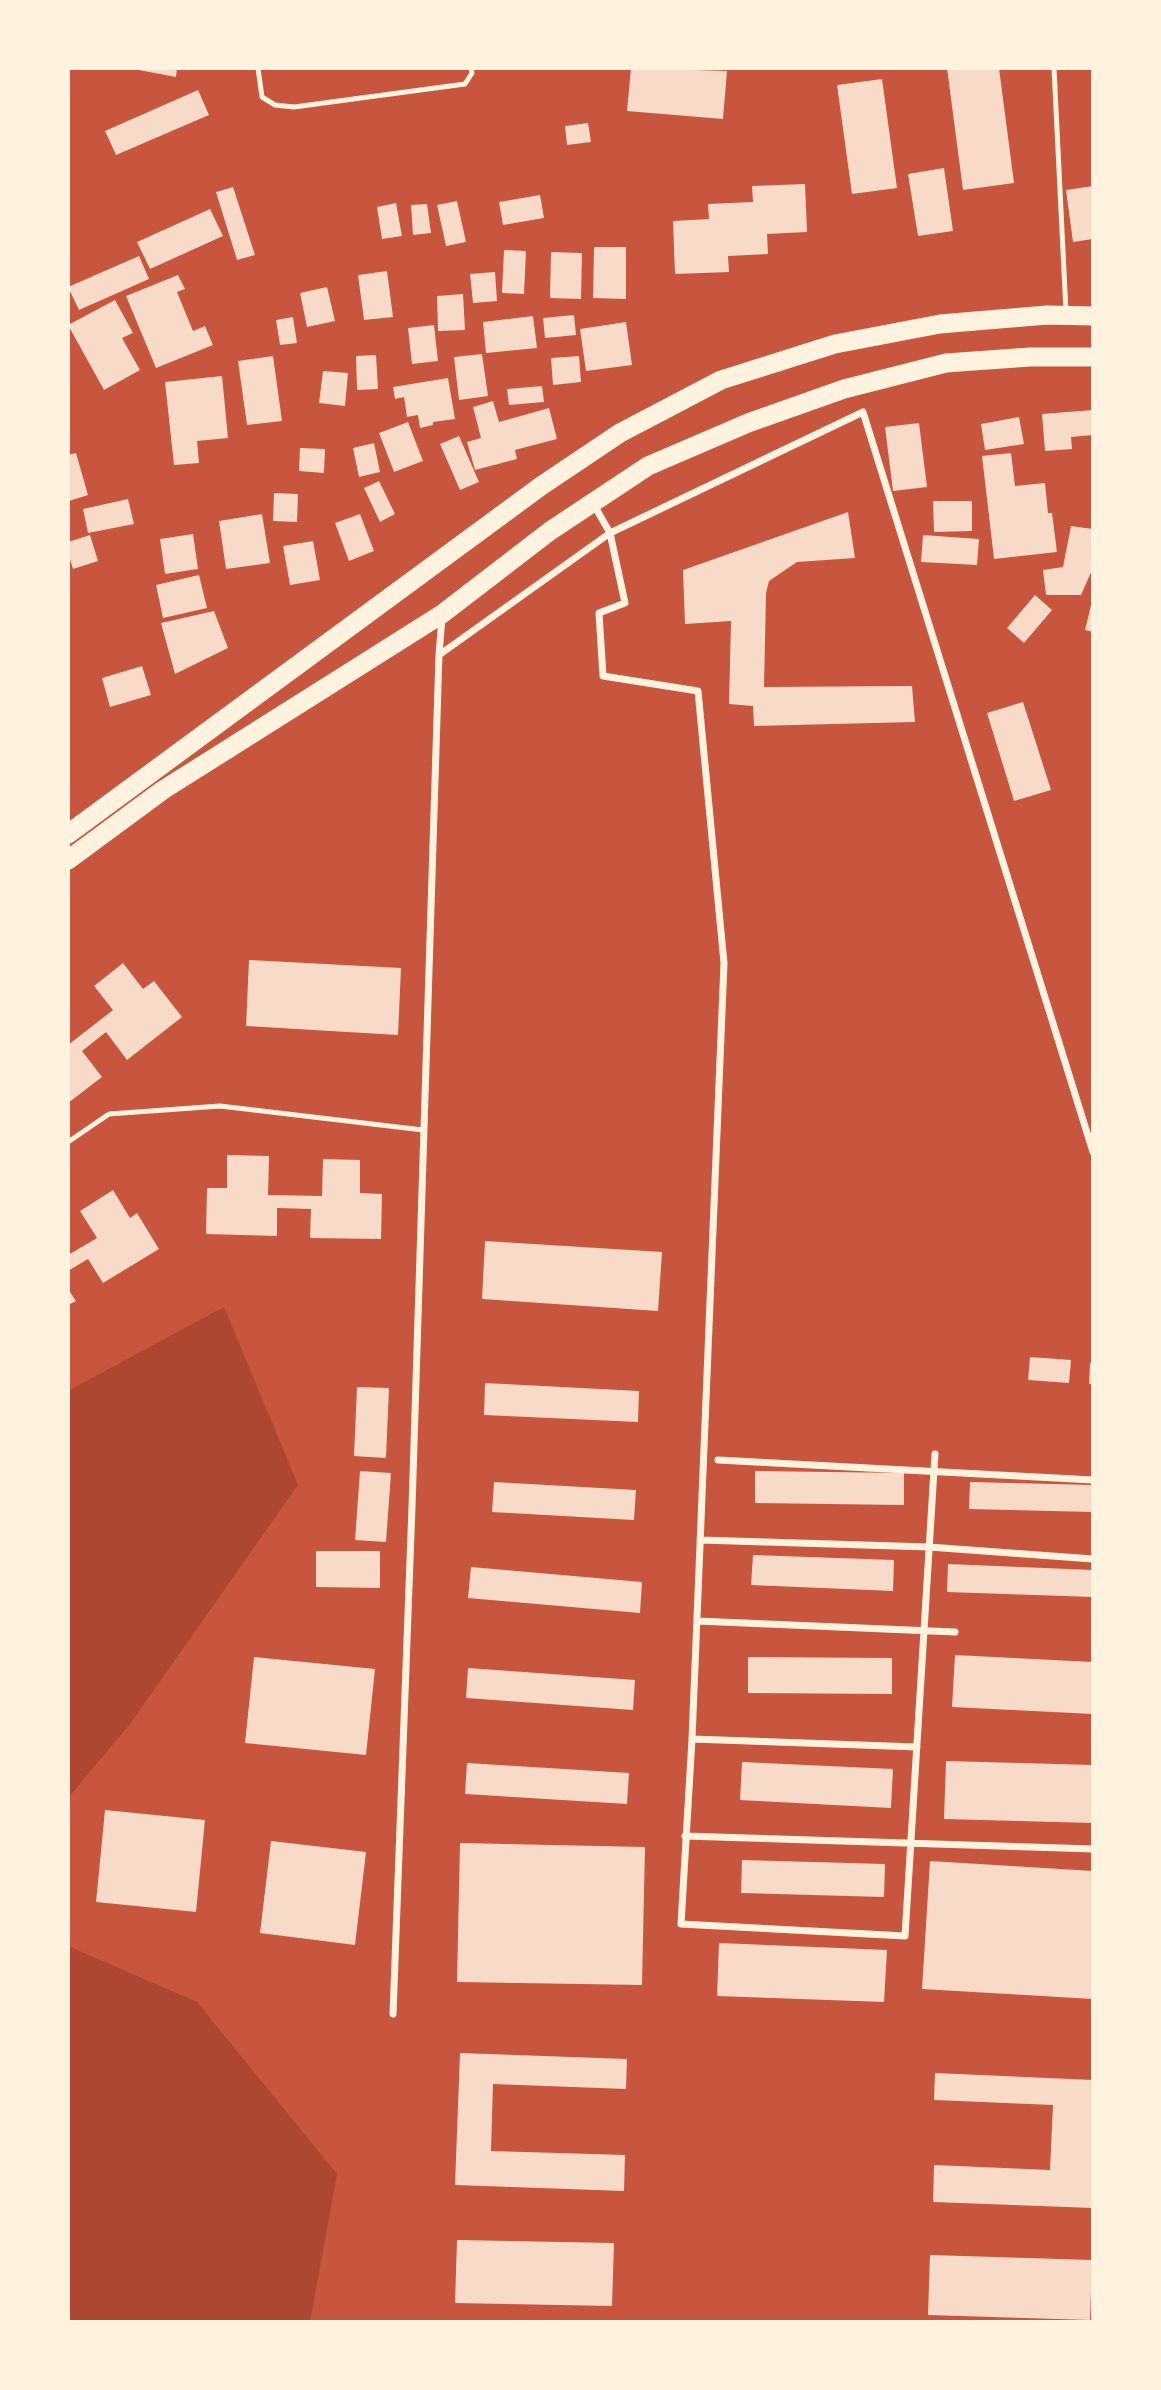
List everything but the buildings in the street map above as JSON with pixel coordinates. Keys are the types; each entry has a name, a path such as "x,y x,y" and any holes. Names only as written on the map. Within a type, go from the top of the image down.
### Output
{"highway":[{"path":"68,834 541,486 620,433 721,380 835,344 927,326 1034,316 1093,316"},
{"path":"68,860 163,790 442,614 550,531 648,466 748,423 844,389 946,363 1030,357 1093,357"}],"street":[{"path":"439,655 610,533 863,412 1093,1152"},
{"path":"593,503 610,533 625,604 599,613 603,676 698,691 724,963 692,1739 681,1924 905,1937 935,1454"},
{"path":"393,2014 442,614"},
{"path":"718,1460 1093,1480"},
{"path":"700,1541 929,1547 1093,1559"},
{"path":"697,1621 955,1632"},
{"path":"692,1739 917,1747"},
{"path":"685,1836 1093,1849"}],"lane":[{"path":"258,68 262,97 275,105 294,107 465,85 472,73 471,68"},
{"path":"1054,68 1066,315"},
{"path":"68,1142 109,1114 220,1106 423,1130"}],"shaded area":[{"path":"224,1307 298,1485 130,1724 68,1798 68,1391"},
{"path":"68,1946 197,2002 337,2174 310,2322 68,2322"}]}
